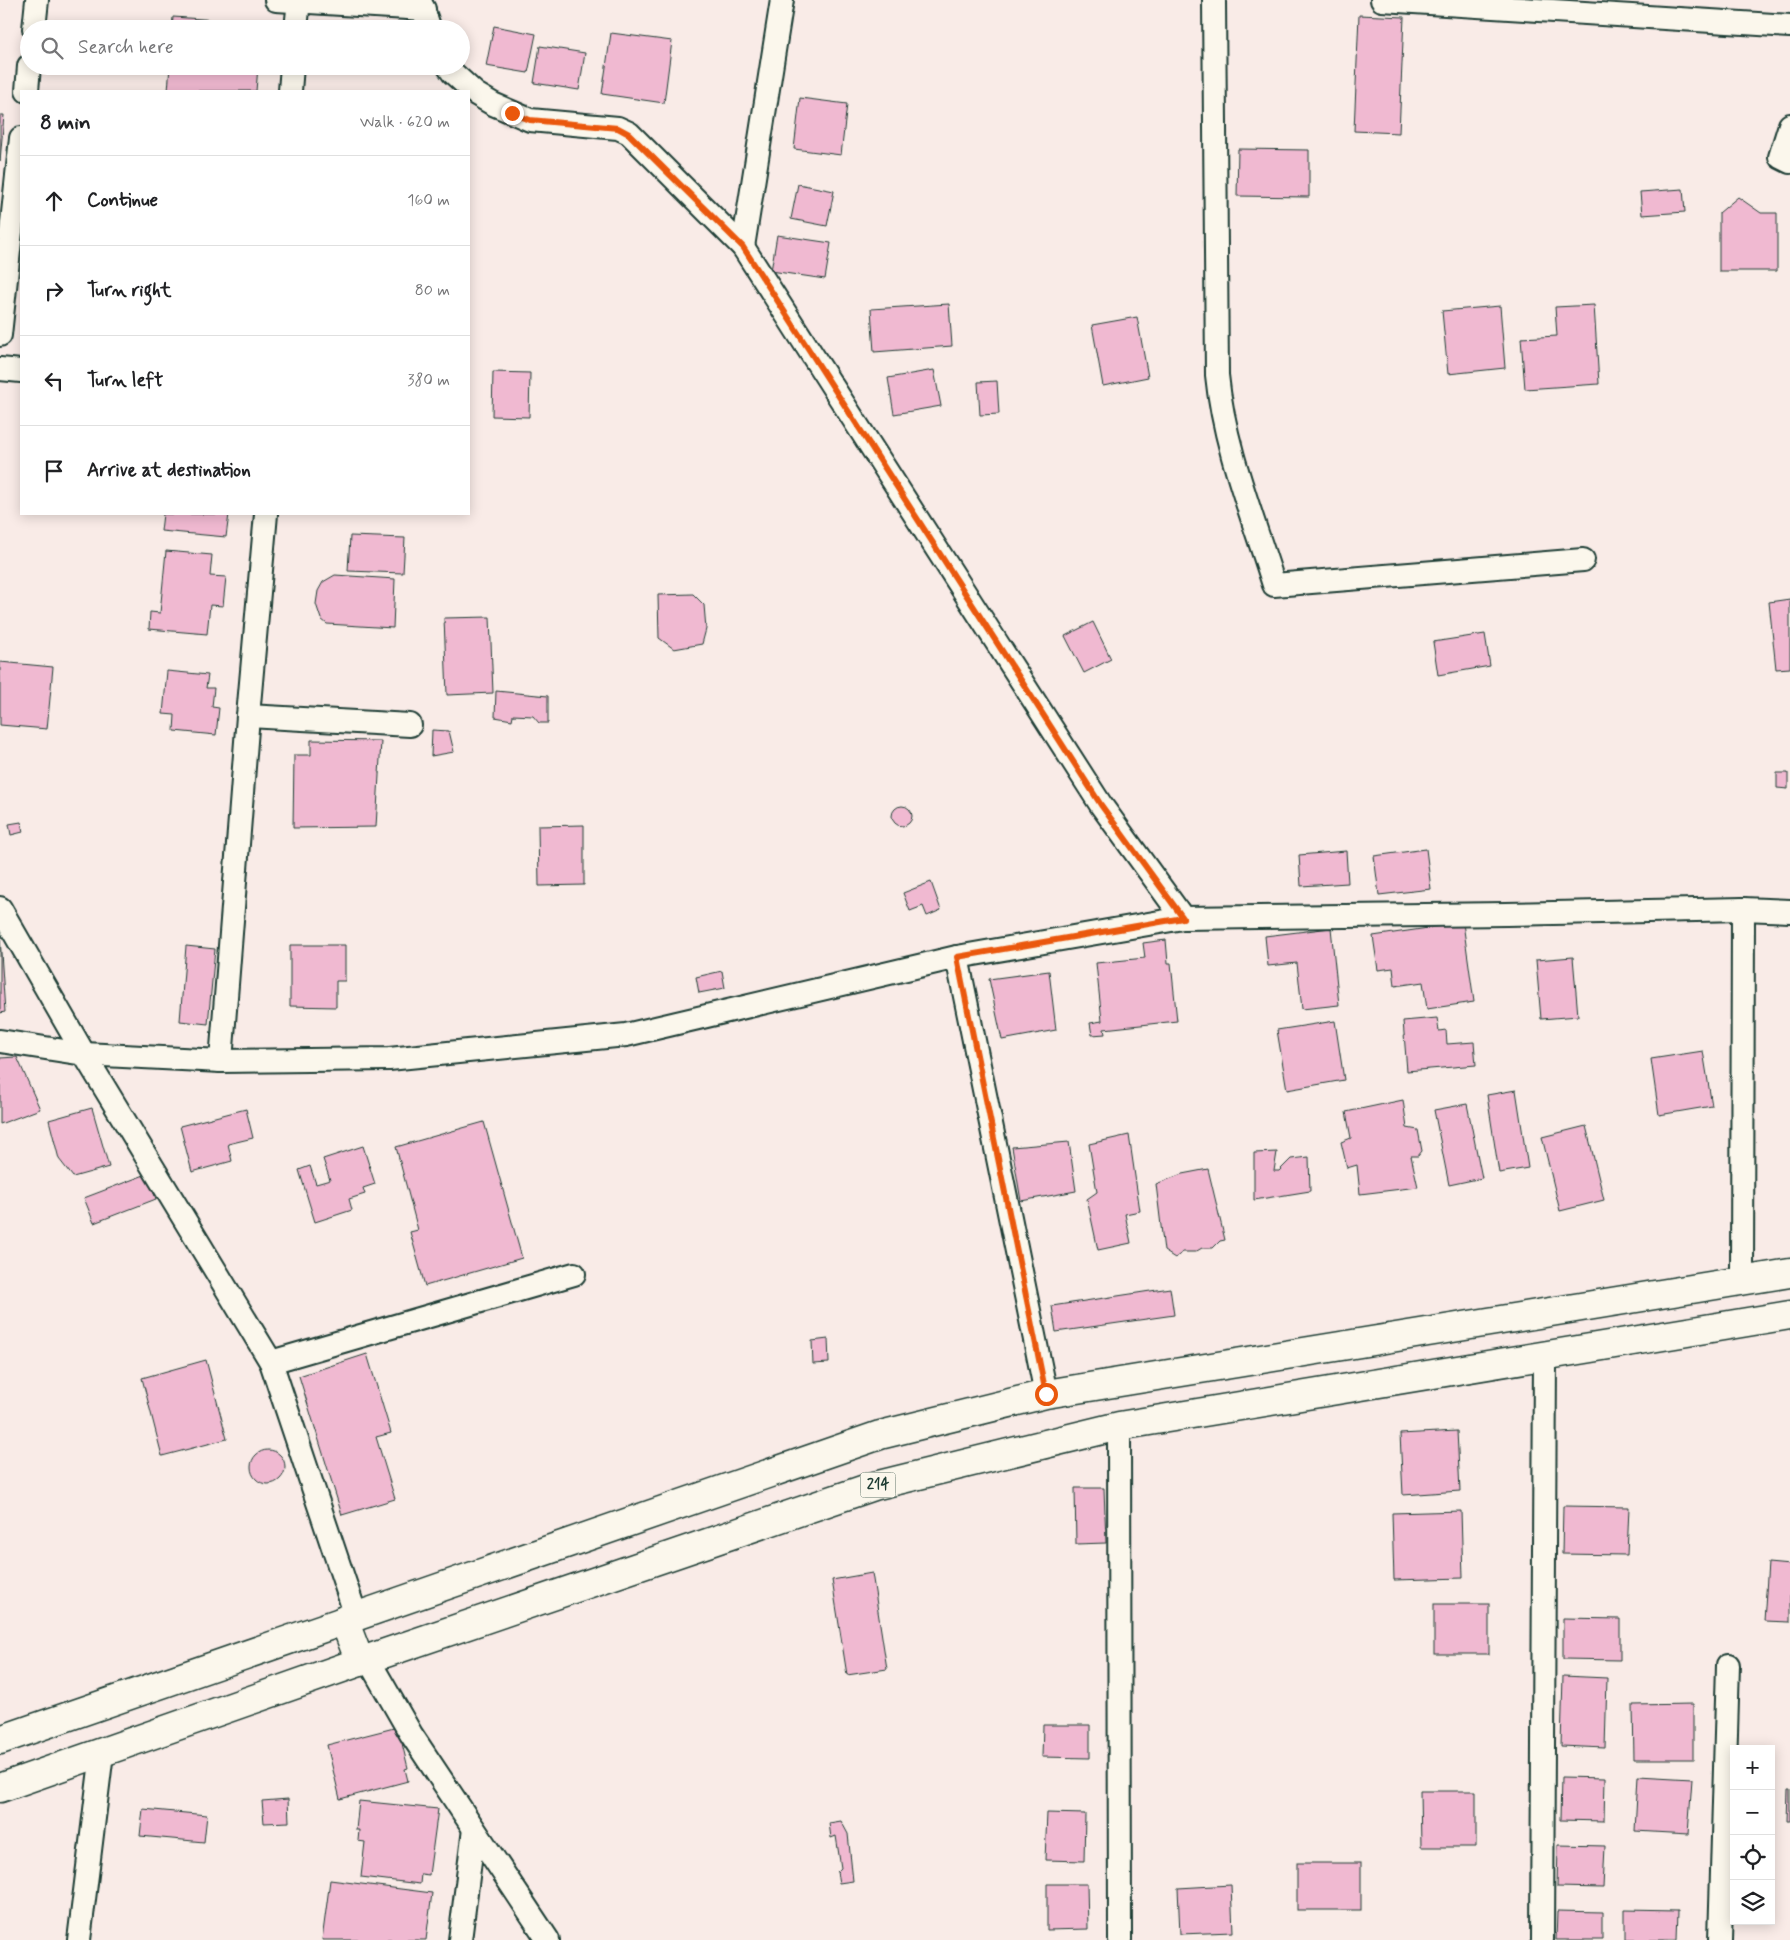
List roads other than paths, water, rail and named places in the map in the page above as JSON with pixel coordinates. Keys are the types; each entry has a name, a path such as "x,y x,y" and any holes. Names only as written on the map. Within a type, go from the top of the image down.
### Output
{"main road":[{"path":"0,1740 880,1435 1046,1394 1790,1272"},
{"name":"214","path":"0,1788 874,1486 1119,1426 1790,1315"},
{"path":"350,1618 364,1661"}],"street":[{"path":"35,20 37,0"},
{"path":"276,0 425,13"},
{"path":"743,247 782,0"},
{"path":"1214,0 1217,375 1220,406 1228,438 1274,586 1583,560"},
{"path":"1382,0 1790,26"},
{"path":"297,20 299,1"},
{"path":"27,90 29,75"},
{"path":"290,90 291,75"},
{"path":"455,75 476,94 512,113 530,120 618,128 629,134 743,247 1101,805 1183,918"},
{"path":"1790,125 1780,157 1790,162"},
{"path":"0,335 20,147"},
{"path":"0,369 20,371"},
{"path":"221,1061 266,515"},
{"path":"248,716 410,725"},
{"path":"0,908 84,1054 271,1362 350,1618"},
{"path":"1742,1280 1743,909"},
{"path":"0,1041 84,1054 221,1061 389,1059 626,1035 957,957 1183,918 1743,909 1790,911"},
{"path":"957,957 1046,1394"},
{"path":"271,1362 574,1274"},
{"path":"1542,1940 1545,1355"},
{"path":"1119,1426 1120,1940"},
{"path":"364,1661 548,1940"},
{"path":"1720,1940 1728,1665"},
{"path":"78,1940 102,1753"},
{"path":"460,1940 474,1829"}]}
